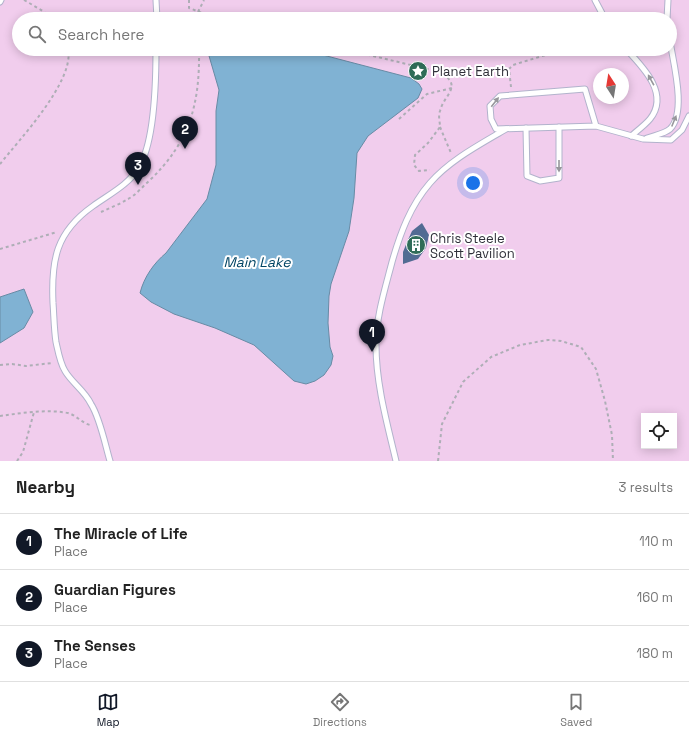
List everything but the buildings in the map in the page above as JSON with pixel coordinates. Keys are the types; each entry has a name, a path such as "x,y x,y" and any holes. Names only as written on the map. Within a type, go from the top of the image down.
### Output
{"lane":[{"path":"156,0 157,12"},
{"path":"595,0 601,12"},
{"path":"667,12 668,0"},
{"path":"110,461 91,403 65,372 61,362 54,318 54,259 68,228 80,215 118,188 138,170 146,156 156,86 156,56"},
{"path":"632,56 650,77 657,96 656,105 650,119 632,136"},
{"path":"643,139 666,132 675,121 677,87 672,56"},
{"path":"596,126 585,89 500,96 490,106 491,120 496,129 596,126 643,139 671,140 682,130 689,116"},
{"path":"526,128 527,176 540,181 559,178 559,127"},
{"path":"396,461 382,400 376,345 383,298 401,229 429,184 456,161 506,129"}],"path":[{"path":"24,0 45,12"},
{"path":"189,0 189,8 198,12 204,0"},
{"path":"0,164 53,96 66,70 69,56"},
{"path":"373,56 440,72 448,76 452,88 439,113 440,127 456,161"},
{"path":"513,95 509,69 513,65 538,56"},
{"path":"399,119 427,94 452,88"},
{"path":"435,168 419,171 414,165 414,160 415,155 428,143 440,127"},
{"path":"0,250 68,228"},
{"path":"438,461 442,424 463,382 491,358 520,345 548,340 561,340 581,348 596,369 605,401 612,435 612,461"},
{"path":"0,365 12,364 26,366 61,362"},
{"path":"0,416 34,412 70,413 84,423 99,427"},
{"path":"17,461 23,452 34,412"}],"shaded area":[{"path":"0,0 689,0 689,461 0,461"}],"water":[{"name":"Main Lake","path":"209,56 327,56 411,78 419,84 422,89 418,98 368,136 357,153 354,198 349,231 331,284 329,296 328,323 330,347 333,356 331,365 324,375 315,381 306,384 294,381 254,345 215,328 174,314 151,302 140,293 144,281 157,261 166,253 207,199 216,165 216,111 219,90"},
{"path":"24,289 33,312 24,328 0,343 0,297"}],"place":[{"name":"Planet Earth","path":"418,71"},
{"name":"Guardian Figures","path":"185,149"},
{"name":"The Senses","path":"138,185"},
{"name":"Chris Steele Scott Pavilion","path":"416,245"},
{"name":"The Miracle of Life","path":"372,352"}]}
